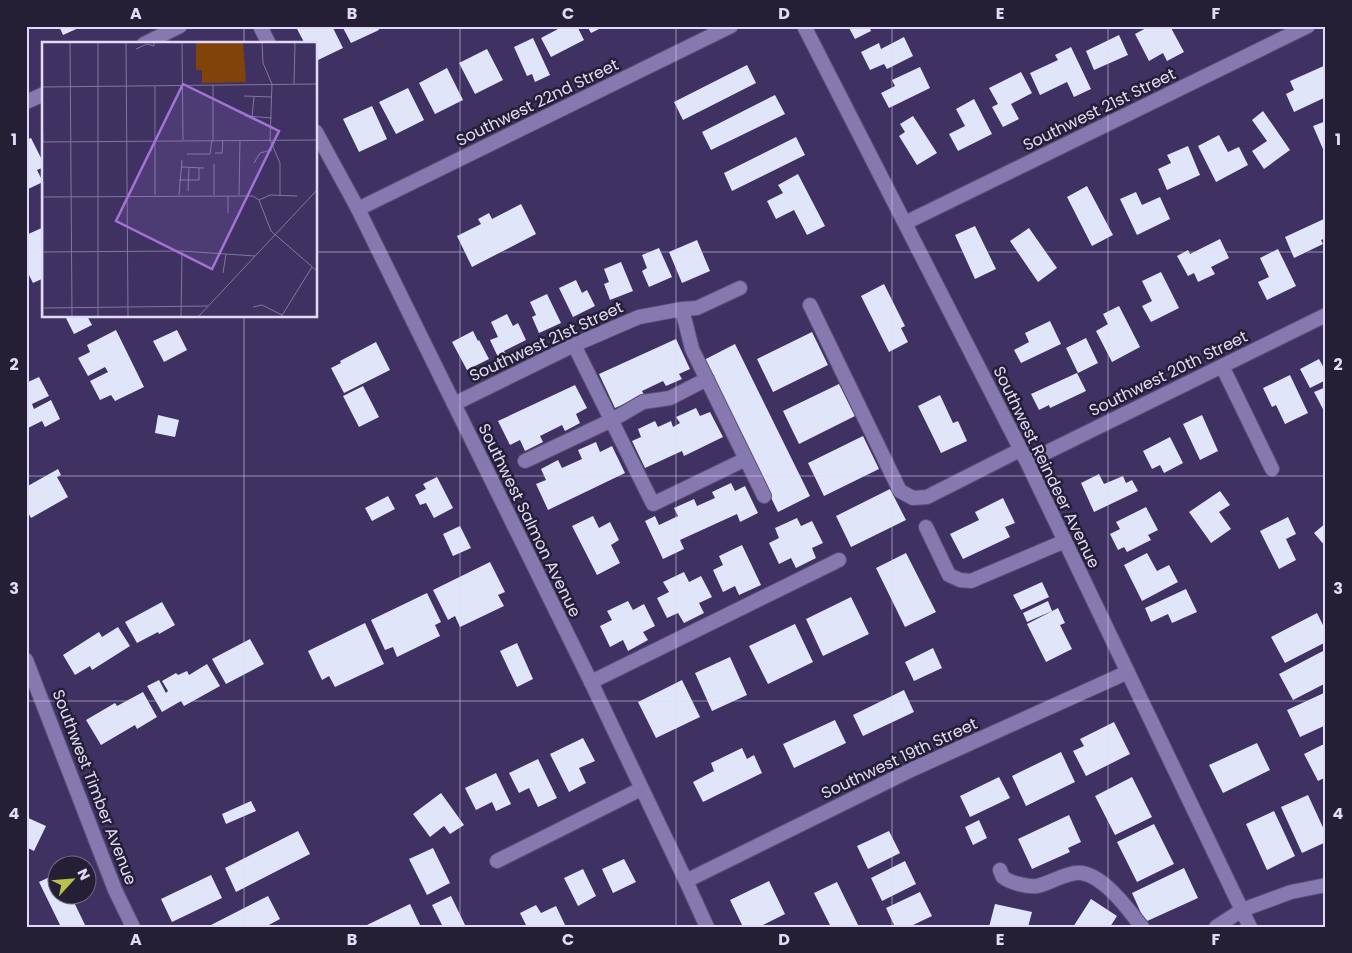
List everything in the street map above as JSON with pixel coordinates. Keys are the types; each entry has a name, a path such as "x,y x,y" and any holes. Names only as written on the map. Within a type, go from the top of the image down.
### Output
{"street":[{"path":"148,42 180,26"},
{"path":"260,26 268,42"},
{"name":"Southwest 22nd Street","path":"358,209 731,26"},
{"name":"Southwest Reindeer Avenue","path":"804,26 1023,456 1250,927"},
{"name":"Southwest 21st Street","path":"905,223 1308,26"},
{"path":"26,102 42,95"},
{"name":"Southwest Salmon Avenue","path":"318,136 358,209 591,682 707,927"},
{"name":"Southwest 21st Street","path":"454,404 574,345 639,317 682,308 696,308 740,288"},
{"name":"Southwest 20th Street","path":"810,305 900,491 913,498 927,497 1023,456 1222,366 1326,315"},
{"path":"682,308 692,349 764,496"},
{"path":"574,345 653,504 746,459"},
{"path":"1222,366 1272,469"},
{"path":"525,461 612,420 644,402 670,398 707,380"},
{"path":"926,527 949,575 960,580 971,581 1065,541"},
{"path":"591,682 839,560"},
{"name":"Southwest Timber Avenue","path":"26,660 115,890 133,927"},
{"name":"Southwest 19th Street","path":"686,881 911,770 1128,672"},
{"path":"497,861 641,789"},
{"path":"1000,870 1003,877 1017,884 1036,886 1060,877 1081,873 1099,880 1125,906 1142,927"},
{"path":"1216,927 1242,910 1291,892 1326,884"}],"building":[{"path":"59,26 83,26 63,35"},
{"path":"332,26 343,48 318,60 318,42 304,42 296,27"},
{"path":"342,26 377,26 379,30 351,43"},
{"path":"559,26 577,26 584,40 551,57 541,38 560,28"},
{"path":"587,26 605,26 591,33"},
{"path":"848,26 869,26 871,31 855,39"},
{"path":"1150,26 1170,26 1184,52 1167,61 1163,53 1149,61 1135,34"},
{"path":"1119,35 1128,55 1094,70 1086,51"},
{"path":"904,37 913,56 887,69 884,64 870,70 861,52 879,43 881,49"},
{"path":"533,38 550,75 535,82 532,74 527,76 514,47"},
{"path":"1071,47 1091,89 1074,97 1067,82 1040,95 1030,73 1058,60 1055,55"},
{"path":"487,49 503,80 475,94 459,63"},
{"path":"747,65 756,83 683,120 674,102"},
{"path":"1326,65 1326,97 1294,112 1286,94 1294,90 1290,81"},
{"path":"920,67 930,88 889,108 881,93 895,86 892,80"},
{"path":"447,68 463,100 435,114 419,83"},
{"path":"1021,72 1032,93 1011,104 1019,119 1003,127 992,107 998,104 989,88"},
{"path":"408,88 424,120 396,134 379,102"},
{"path":"775,95 785,114 711,150 702,132"},
{"path":"974,99 992,134 958,151 949,134 965,126 956,109"},
{"path":"372,106 387,139 359,152 343,119"},
{"path":"1263,111 1290,150 1264,169 1252,151 1267,141 1252,120"},
{"path":"913,116 937,153 917,165 899,136 905,132 900,124"},
{"path":"1326,121 1326,148 1323,149 1313,126"},
{"path":"1219,135 1228,152 1239,147 1248,165 1216,182 1198,146"},
{"path":"796,137 805,155 732,191 724,173"},
{"path":"31,138 42,160 42,168 37,170 42,182 26,190 26,140"},
{"path":"1188,146 1200,175 1167,190 1158,169 1171,163 1167,155"},
{"path":"798,174 825,226 807,235 794,210 776,219 767,201 783,193 778,185"},
{"path":"1087,186 1113,235 1092,246 1067,197"},
{"path":"1136,192 1142,205 1160,197 1170,219 1137,235 1120,199"},
{"path":"521,204 536,234 472,267 457,236 481,224 478,219 489,213 492,219"},
{"path":"1326,218 1326,238 1321,240 1323,244 1294,258 1285,237"},
{"path":"975,226 996,269 975,279 955,235"},
{"path":"42,228 42,279 33,283 26,269 26,235"},
{"path":"1029,228 1057,268 1038,282 1010,241"},
{"path":"1220,239 1229,258 1211,267 1215,274 1198,282 1194,273 1188,276 1177,256 1188,250 1190,254"},
{"path":"697,240 710,271 682,283 669,252"},
{"path":"659,248 672,277 649,287 642,271 647,268 642,255"},
{"path":"1278,249 1296,286 1267,300 1258,282 1269,277 1260,258"},
{"path":"621,262 633,291 610,300 604,284 609,282 604,269"},
{"path":"1161,272 1179,308 1151,322 1142,306 1152,301 1142,281"},
{"path":"576,280 582,293 587,290 595,306 573,317 559,288"},
{"path":"884,284 905,326 901,328 908,342 889,352 861,296"},
{"path":"547,294 561,323 539,333 532,317 536,315 530,302"},
{"path":"1119,306 1140,347 1112,362 1096,331 1108,324 1103,314"},
{"path":"507,314 513,326 518,323 526,340 504,351 505,353 498,357 490,340 498,337 491,322"},
{"path":"66,318 88,318 92,325 74,334"},
{"path":"1050,321 1061,344 1021,363 1014,350 1029,342 1025,333"},
{"path":"116,330 144,387 115,401 111,395 100,400 90,381 108,372 105,367 88,376 78,358 90,352 87,345"},
{"path":"177,330 187,350 164,362 153,341"},
{"path":"473,331 489,359 467,370 452,342"},
{"path":"812,332 828,365 773,392 757,359"},
{"path":"1086,338 1098,363 1078,373 1066,348"},
{"path":"676,339 690,369 679,374 682,379 666,386 663,381 642,391 644,395 615,408 599,374"},
{"path":"376,342 390,370 344,393 331,368 341,363 340,361"},
{"path":"735,344 810,496 778,512 704,360"},
{"path":"1319,359 1326,372 1326,380 1310,388 1300,369"},
{"path":"1077,373 1086,391 1050,408 1049,405 1039,410 1031,394"},
{"path":"1290,375 1308,413 1285,424 1276,405 1272,407 1263,388"},
{"path":"39,377 49,396 32,404 34,409 51,400 60,419 45,427 42,421 26,429 26,379 28,382"},
{"path":"839,384 855,416 799,444 783,411"},
{"path":"575,385 587,408 576,414 580,423 565,431 562,425 540,436 543,442 525,451 520,440 510,445 498,421"},
{"path":"363,386 379,417 359,427 343,396"},
{"path":"1326,387 1326,410 1324,411 1314,392"},
{"path":"940,395 953,423 958,421 967,441 941,453 918,406"},
{"path":"696,408 700,416 710,412 723,437 684,456 682,451 645,468 632,441 641,437 638,429 655,421 658,427 671,421 673,427 680,423 676,417"},
{"path":"158,415 179,420 175,437 155,433"},
{"path":"1202,415 1218,451 1200,460 1183,424"},
{"path":"863,436 879,469 824,496 808,463"},
{"path":"1170,437 1183,463 1164,473 1160,465 1152,469 1143,451"},
{"path":"596,442 600,452 612,446 625,473 548,510 536,484 546,480 541,469 558,460 562,468 582,459 578,450"},
{"path":"58,469 61,475 57,477 68,497 31,518 26,509 26,487"},
{"path":"1099,474 1104,484 1123,476 1126,483 1132,480 1138,491 1094,512 1081,483"},
{"path":"437,477 453,508 434,518 426,503 420,505 415,495 426,489 423,484"},
{"path":"731,483 735,491 745,486 758,513 740,522 737,514 680,540 684,549 663,559 645,521 655,516 659,525 678,516 674,508 694,499 697,506 715,498 712,492"},
{"path":"890,489 906,520 851,547 836,516"},
{"path":"1220,491 1230,505 1219,512 1231,529 1211,543 1189,512"},
{"path":"388,496 395,509 372,521 365,508"},
{"path":"1003,498 1015,523 1005,527 1010,537 963,559 950,534 979,520 975,512"},
{"path":"1146,507 1158,530 1148,535 1151,540 1127,552 1124,547 1118,550 1110,534 1120,529 1116,522"},
{"path":"593,516 599,528 610,522 619,540 611,545 620,563 597,575 572,526"},
{"path":"1288,517 1296,534 1286,539 1296,560 1279,569 1260,531"},
{"path":"797,518 801,526 812,521 823,543 812,548 816,558 796,568 791,558 779,564 769,543 779,538 775,528"},
{"path":"1326,523 1326,547 1314,533"},
{"path":"460,526 471,548 453,556 443,534"},
{"path":"742,545 761,585 739,595 735,586 723,592 713,570 723,565 719,556"},
{"path":"906,553 936,612 905,627 876,568"},
{"path":"1147,553 1157,571 1169,565 1178,582 1142,601 1124,565"},
{"path":"490,562 505,592 498,595 504,606 460,627 455,616 448,620 433,590"},
{"path":"684,572 689,582 701,576 712,597 699,603 704,613 684,623 678,613 667,618 657,598 669,592 663,582"},
{"path":"1042,582 1049,597 1021,610 1013,595"},
{"path":"1186,589 1197,612 1172,623 1168,614 1151,622 1145,608"},
{"path":"427,593 441,622 435,625 440,636 397,657 393,647 385,650 371,620"},
{"path":"851,597 869,634 823,656 806,619"},
{"path":"628,601 633,610 644,604 655,626 643,632 648,640 628,651 623,640 610,647 600,626 612,620 607,611"},
{"path":"1048,601 1052,611 1027,622 1023,613"},
{"path":"162,602 175,625 137,643 125,622"},
{"path":"1058,608 1065,623 1060,625 1072,649 1046,662 1027,624"},
{"path":"1317,613 1326,631 1326,642 1285,663 1271,637"},
{"path":"365,623 384,664 335,687 329,676 322,680 308,651"},
{"path":"795,624 813,662 768,684 749,646"},
{"path":"118,627 130,646 92,670 90,666 75,675 63,655 99,632 102,637"},
{"path":"250,639 264,664 226,684 212,659"},
{"path":"517,643 533,679 517,687 500,651"},
{"path":"933,648 942,668 914,681 905,662"},
{"path":"1323,651 1326,656 1326,683 1293,700 1279,674"},
{"path":"730,657 747,695 712,711 695,673"},
{"path":"207,664 220,686 184,706 181,701 162,712 147,686 159,680 166,693 168,691 162,681 176,673 178,675 187,671 189,675"},
{"path":"682,680 700,717 656,738 638,702"},
{"path":"904,690 914,712 863,736 853,715"},
{"path":"143,692 157,717 137,729 135,725 101,745 86,720 115,703 117,706"},
{"path":"1326,692 1326,725 1300,737 1287,710"},
{"path":"835,720 846,743 794,768 783,744"},
{"path":"1114,722 1130,754 1086,776 1073,751 1084,746 1080,739"},
{"path":"583,738 595,761 579,768 586,783 569,792 550,754"},
{"path":"1257,743 1270,770 1223,793 1209,765"},
{"path":"1326,743 1326,777 1318,781 1304,754"},
{"path":"742,748 747,759 754,755 762,773 703,802 693,782 714,771 711,763"},
{"path":"1061,752 1075,782 1026,806 1012,776"},
{"path":"538,759 557,798 538,807 529,788 519,793 509,773"},
{"path":"496,773 511,804 496,811 492,802 476,810 465,788"},
{"path":"999,777 1010,798 970,817 960,796"},
{"path":"1132,777 1152,817 1115,835 1095,796"},
{"path":"441,793 464,825 450,834 444,826 430,837 413,814"},
{"path":"1308,795 1326,834 1326,842 1302,853 1281,807"},
{"path":"251,801 256,811 226,824 222,814"},
{"path":"1274,811 1295,856 1267,870 1246,824"},
{"path":"1069,815 1081,842 1068,848 1070,852 1032,869 1018,839"},
{"path":"26,817 46,826 34,851 26,847"},
{"path":"979,820 987,838 973,845 965,827"},
{"path":"1154,824 1174,864 1137,882 1117,842"},
{"path":"298,831 310,854 236,892 225,868"},
{"path":"889,831 900,853 868,869 857,846"},
{"path":"433,848 450,883 427,895 409,859"},
{"path":"624,859 636,882 613,893 602,869"},
{"path":"905,861 916,884 882,901 871,878"},
{"path":"1184,868 1198,898 1145,922 1132,893"},
{"path":"583,869 596,896 578,906 564,878"},
{"path":"211,875 222,898 172,922 161,899"},
{"path":"48,878 48,900 39,882"},
{"path":"769,881 785,914 759,927 743,927 730,900"},
{"path":"837,882 859,927 831,927 814,893"},
{"path":"920,892 932,916 909,927 895,927 886,908"},
{"path":"268,896 280,919 265,927 207,927"},
{"path":"451,896 466,927 443,927 432,905"},
{"path":"1091,899 1117,916 1110,927 1073,927"},
{"path":"410,904 421,927 368,927 367,925"},
{"path":"995,904 1032,912 1028,927 989,927"},
{"path":"536,905 541,913 556,906 566,927 527,927 520,913"},
{"path":"51,906 76,906 86,927 61,927"}]}
